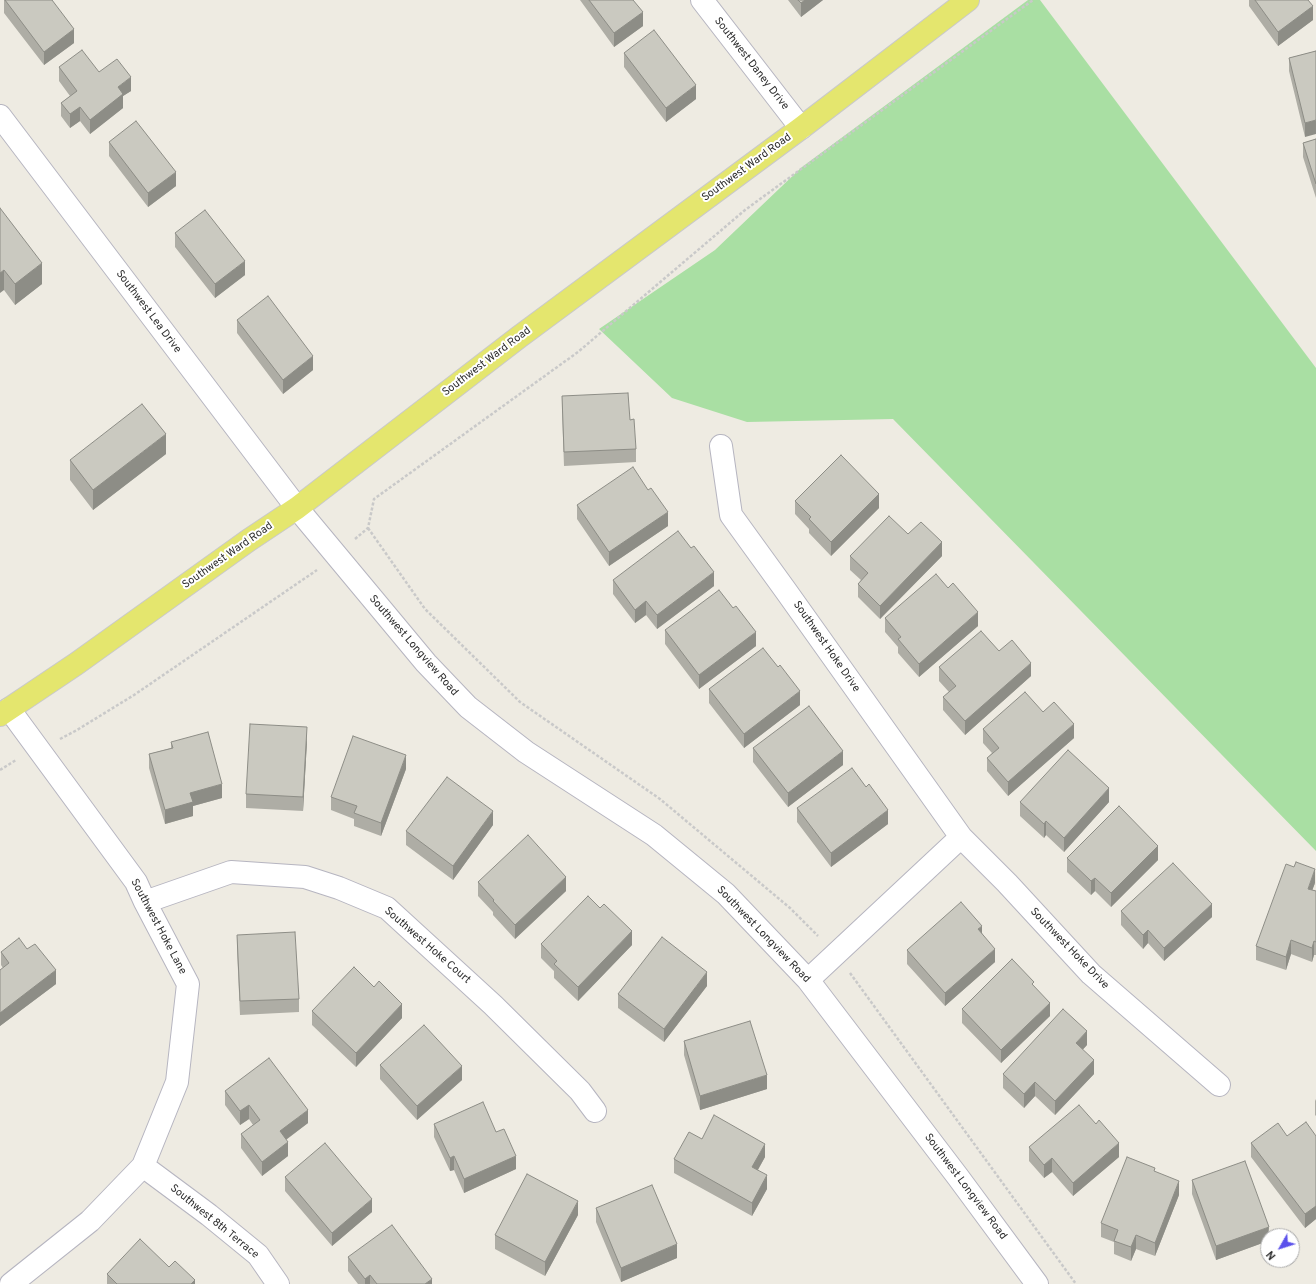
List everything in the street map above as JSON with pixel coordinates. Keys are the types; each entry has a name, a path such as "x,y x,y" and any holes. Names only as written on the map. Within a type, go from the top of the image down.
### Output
{"main road":[{"name":"Southwest Ward Road","path":"4,712 76,664 249,540 297,508 525,332 801,128 968,0"}],"street":[{"name":"Southwest Daney Drive","path":"702,0 801,128"},
{"name":"Southwest Lea Drive","path":"0,116 297,508"},
{"name":"Southwest Hoke Drive","path":"722,446 731,515 961,837 1007,883 1091,974 1219,1086"},
{"name":"Southwest Longview Road","path":"297,508 426,663 468,707 526,752 654,835 726,894 808,980 958,1177 1037,1284"},
{"name":"Southwest Hoke Lane","path":"4,712 38,750 136,882 188,984 177,1082 143,1166 90,1221 11,1284"},
{"path":"808,980 961,837"},
{"name":"Southwest Hoke Court","path":"145,902 231,872 305,877 339,888 387,908 493,1005 580,1091 595,1111"},
{"name":"Southwest 8th Terrace","path":"143,1166 258,1255 278,1284"}],"path":[{"path":"0,770 13,761 77,730 134,695 308,576 368,528 374,499 578,352 745,210 1033,0"}],"green space":[{"path":"1028,0 1040,0 1316,368 1316,851 893,419 747,422 672,398 599,329 715,250 802,167"}],"building":[{"path":"5,0 52,0 74,29 44,52"},
{"path":"589,0 633,0 643,12 614,33"},
{"path":"798,0 805,0 801,3"},
{"path":"1255,0 1308,0 1313,6 1278,32"},
{"path":"654,30 696,85 666,108 624,53"},
{"path":"82,50 99,72 117,59 131,77 118,87 123,94 90,120 80,107 70,114 61,103 77,91 59,67"},
{"path":"1316,51 1316,120 1305,123 1289,58"},
{"path":"136,121 176,172 148,193 109,142"},
{"path":"1316,139 1316,184 1303,143"},
{"path":"0,208 42,263 15,284 4,270 0,273"},
{"path":"205,210 245,261 215,284 175,233"},
{"path":"268,296 313,356 283,380 237,320"},
{"path":"628,393 630,420 634,419 636,449 564,452 562,396"},
{"path":"142,404 166,434 93,490 70,460"},
{"path":"841,455 879,494 831,542 809,519 811,517 795,501"},
{"path":"633,467 648,490 651,488 668,512 609,552 577,505"},
{"path":"889,516 908,534 921,522 942,542 880,606 858,584 868,573 850,556"},
{"path":"678,531 691,548 694,546 714,572 657,615 646,601 635,610 613,580"},
{"path":"936,574 948,588 953,583 978,612 919,664 898,639 901,637 885,618"},
{"path":"719,590 733,608 736,606 756,632 699,675 665,630"},
{"path":"981,631 999,651 1012,640 1031,663 965,721 943,697 956,686 939,667"},
{"path":"763,648 778,667 780,665 800,691 744,734 709,689"},
{"path":"1025,692 1043,712 1054,702 1074,724 1008,782 987,758 999,748 983,729"},
{"path":"809,706 843,751 788,793 753,748"},
{"path":"250,724 307,727 303,797 246,794"},
{"path":"208,732 222,784 190,793 193,802 165,810 149,754 173,748 171,742"},
{"path":"353,736 406,755 381,823 354,813 357,806 331,797"},
{"path":"1068,750 1109,788 1064,838 1046,821 1044,824 1020,802"},
{"path":"852,768 866,787 869,784 888,810 831,853 797,808"},
{"path":"447,777 493,811 453,866 406,831"},
{"path":"1119,806 1158,846 1111,893 1095,878 1091,881 1067,858"},
{"path":"528,835 566,877 515,925 478,882"},
{"path":"1296,862 1315,869 1308,889 1316,891 1316,942 1314,941 1312,948 1291,940 1286,957 1256,946 1286,864 1294,867"},
{"path":"1173,863 1212,904 1164,948 1148,930 1143,935 1121,911"},
{"path":"588,896 600,908 604,904 632,931 578,987 554,964 557,961 541,944"},
{"path":"961,902 982,926 978,929 995,949 945,993 907,950"},
{"path":"295,932 299,999 240,1001 237,935"},
{"path":"662,937 707,972 664,1029 618,994"},
{"path":"19,938 27,949 35,944 56,970 0,1013 0,970 9,963 1,952"},
{"path":"1012,959 1034,982 1032,984 1050,1003 1001,1050 962,1009"},
{"path":"354,967 374,987 379,981 402,1004 356,1053 312,1011"},
{"path":"1063,1009 1087,1031 1076,1043 1094,1060 1055,1101 1035,1082 1024,1094 1003,1074"},
{"path":"750,1021 767,1075 700,1096 684,1041"},
{"path":"424,1025 462,1066 417,1106 380,1065"},
{"path":"269,1058 308,1110 280,1131 288,1142 262,1162 241,1134 260,1120 249,1105 240,1111 225,1091"},
{"path":"483,1102 496,1132 504,1129 516,1156 464,1179 454,1156 450,1158 434,1124"},
{"path":"1079,1105 1096,1124 1099,1120 1119,1143 1073,1183 1052,1158 1044,1165 1029,1147"},
{"path":"714,1115 765,1144 752,1167 767,1175 752,1203 674,1159 689,1132 702,1139"},
{"path":"1306,1122 1316,1136 1316,1206 1305,1214 1251,1143 1278,1123 1287,1136"},
{"path":"325,1143 372,1199 332,1233 285,1177"},
{"path":"1127,1157 1155,1168 1154,1171 1179,1181 1155,1243 1136,1235 1131,1247 1114,1241 1118,1230 1101,1223"},
{"path":"1245,1161 1269,1227 1260,1228 1260,1230 1216,1246 1192,1180"},
{"path":"527,1174 578,1201 545,1262 495,1235"},
{"path":"652,1185 677,1244 621,1268 596,1208"},
{"path":"392,1225 432,1279 425,1284 377,1284 370,1275 365,1279 348,1257"},
{"path":"140,1239 169,1267 175,1261 195,1280 191,1284 117,1284 107,1274"}]}
